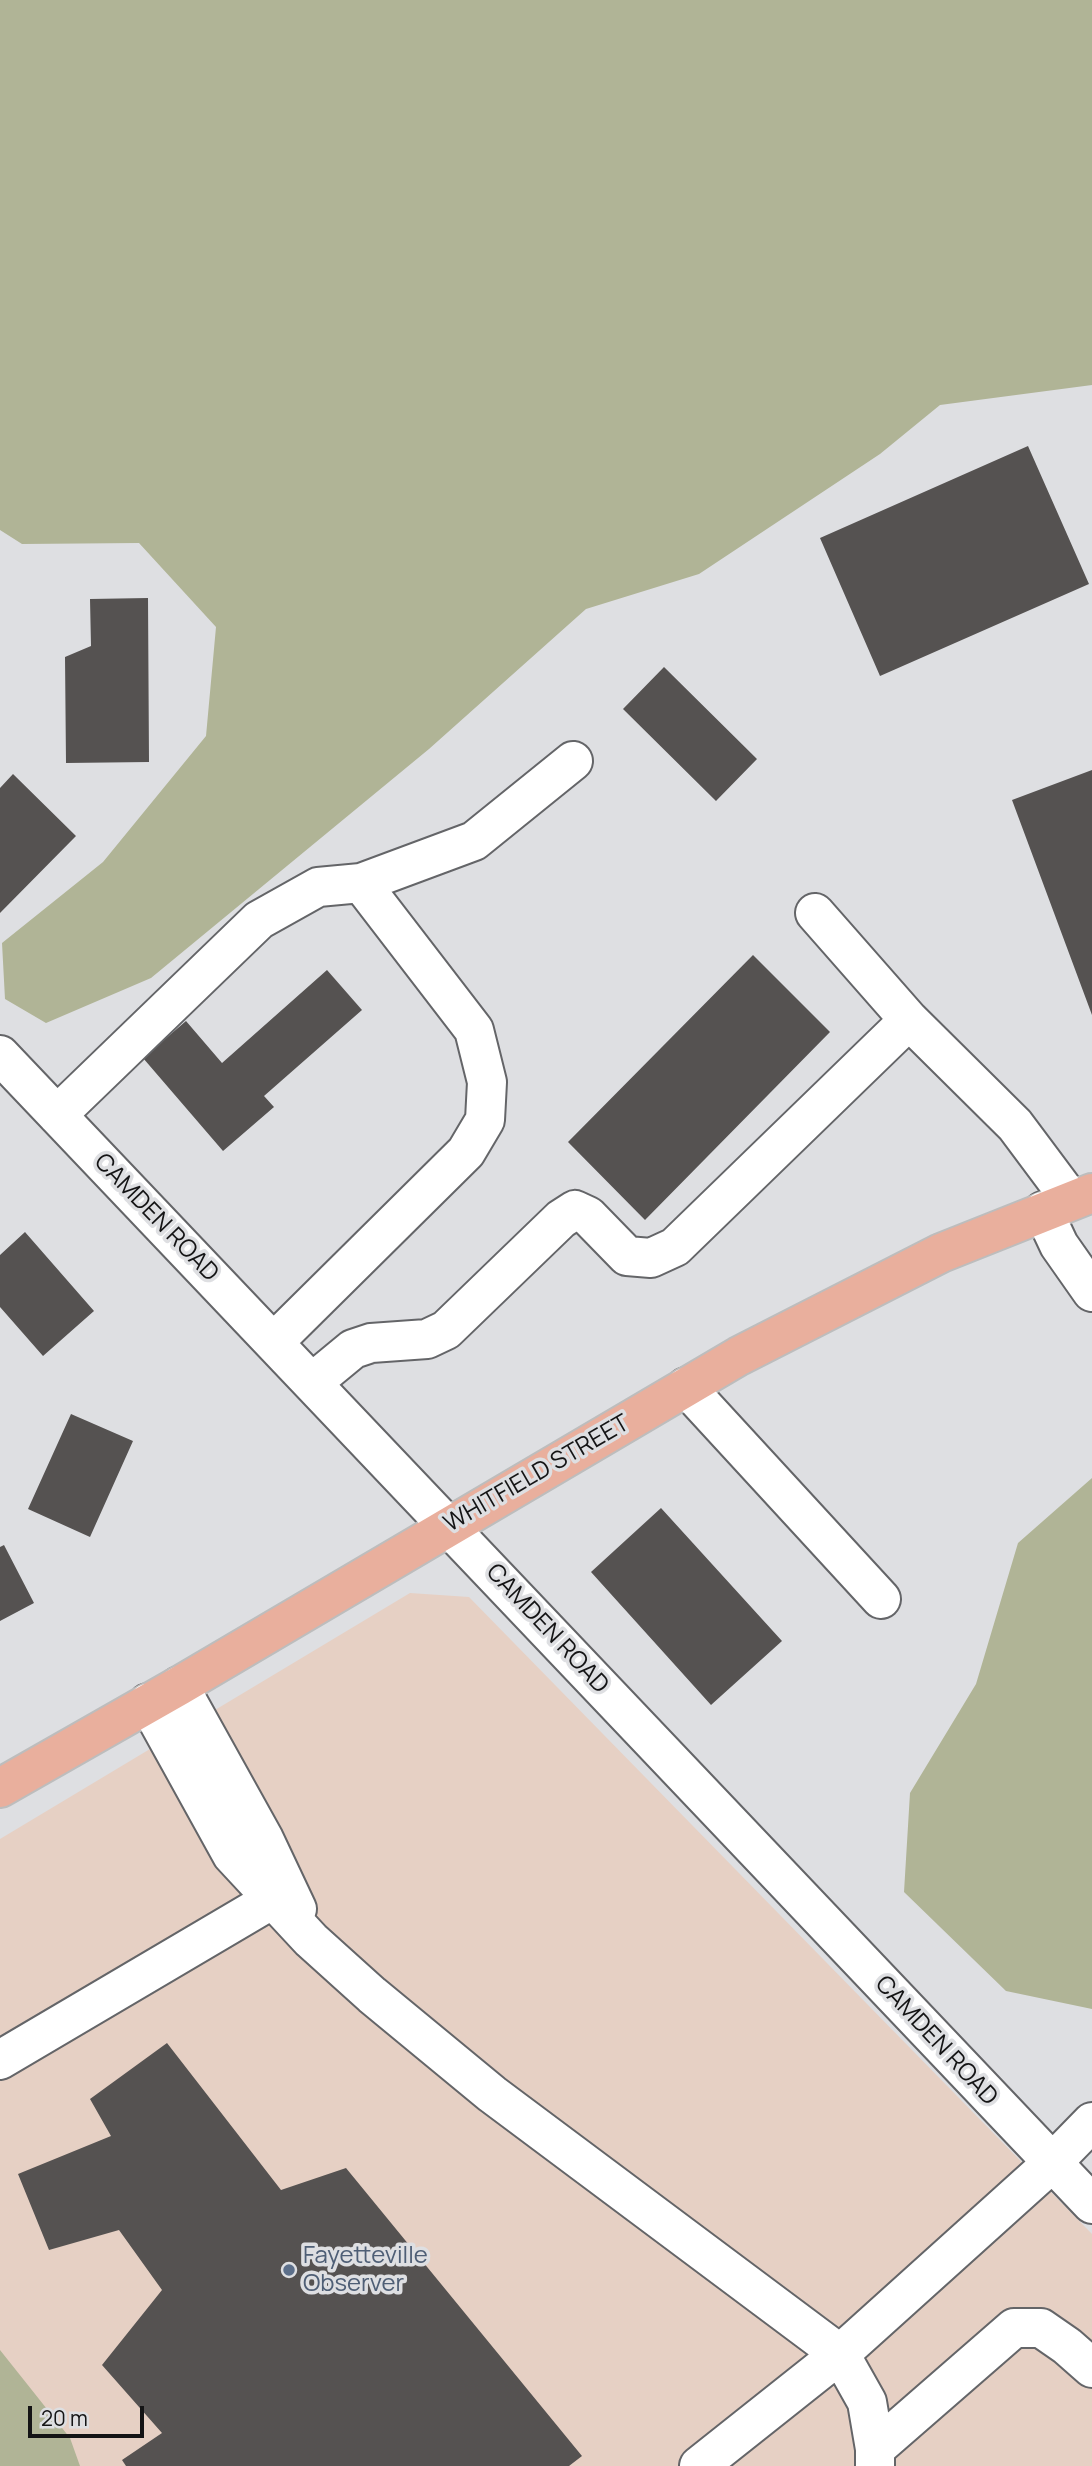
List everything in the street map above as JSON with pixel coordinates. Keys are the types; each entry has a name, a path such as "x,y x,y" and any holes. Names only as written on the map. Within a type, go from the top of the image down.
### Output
{"main road":[{"name":"WHITFIELD STREET","path":"0,1788 739,1356 941,1253 1069,1201"}],"street":[{"path":"57,1115 259,920 318,887 361,883 474,841 573,761"},
{"path":"274,1342 466,1152 485,1120 487,1082 474,1030 361,883"},
{"path":"815,913 909,1020 1015,1125 1069,1201 1059,1245 1092,1292"},
{"path":"313,1382 353,1349 371,1343 427,1339 446,1330 561,1219 575,1210 588,1216 627,1255 651,1258 675,1247 909,1020"},
{"name":"CAMDEN ROAD","path":"0,1055 1092,2204"},
{"path":"687,1387 881,1599"},
{"path":"163,1694 232,1855 311,1940 372,1996 492,2094 840,2354 867,2402 875,2457"},
{"path":"163,1694 264,1839 311,1940"},
{"path":"0,2060 273,1899"},
{"path":"699,2466 840,2354 1052,2163 1092,2122"},
{"path":"875,2457 1014,2328 1041,2328 1092,2368"}],"shaded area":[{"path":"410,1593 469,1597 1092,2234 1092,2466 0,2466 0,1839"}],"green space":[{"path":"0,0 1092,0 1092,385 940,405 880,454 699,574 586,609 429,749 151,978 46,1023 5,999 2,943 103,862 206,736 216,627 139,543 22,544 0,530"},
{"path":"1092,1478 1092,2009 1006,1991 904,1892 910,1793 976,1684 1018,1543"},
{"path":"0,2350 70,2438 80,2466 0,2466"}],"building":[{"path":"1028,446 1089,584 880,676 820,538"},
{"path":"148,598 149,762 66,763 65,657 91,646 90,599"},
{"path":"664,667 757,759 716,801 623,709"},
{"path":"1092,770 1092,1015 1012,800"},
{"path":"13,774 76,836 0,913 0,788"},
{"path":"753,955 830,1032 645,1220 568,1142"},
{"path":"327,970 362,1010 264,1096 274,1107 223,1151 143,1058 186,1021 222,1063"},
{"path":"25,1232 94,1311 43,1356 0,1307 0,1255"},
{"path":"71,1414 133,1441 90,1537 28,1509"},
{"path":"661,1508 782,1641 711,1705 591,1572"},
{"path":"4,1545 34,1603 0,1621 0,1547"},
{"name":"Fayetteville Observer","path":"167,2043 281,2190 346,2168 582,2456 569,2466 126,2466 122,2460 162,2433 102,2365 162,2290 119,2230 49,2250 18,2174 111,2136 90,2099"}],"place":[{"name":"Fayetteville Observer","path":"289,2270"}]}
